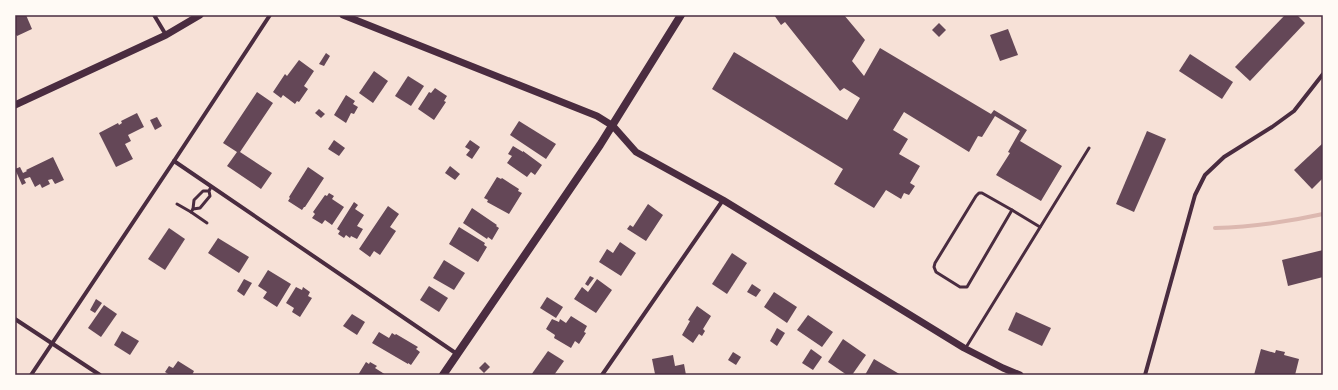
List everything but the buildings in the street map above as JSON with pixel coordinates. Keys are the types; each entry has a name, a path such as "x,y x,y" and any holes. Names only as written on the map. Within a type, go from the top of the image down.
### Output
{"main road":[{"path":"443,375 612,126 681,15"}],"street":[{"path":"154,15 166,35"},
{"path":"15,105 166,35 200,15"},
{"path":"31,375 174,162 270,15"},
{"path":"342,15 590,113 612,126 636,152 723,200 965,349 1020,375"},
{"path":"1145,375 1195,195 1205,175 1224,157 1272,127 1294,111 1323,74"},
{"path":"174,162 210,189 457,354"},
{"path":"602,375 723,200"},
{"path":"15,319 100,375"}],"lane":[{"path":"965,349 1089,148"},
{"path":"210,189 210,196 200,208 192,210 194,200 203,191 210,189"},
{"path":"1012,210 967,287 960,287 936,272 934,267 935,263 977,194 982,193 1012,210 1040,227"},
{"path":"177,204 192,210 207,223"}],"waterway":[{"path":"1215,228 1269,224 1323,214"}]}
